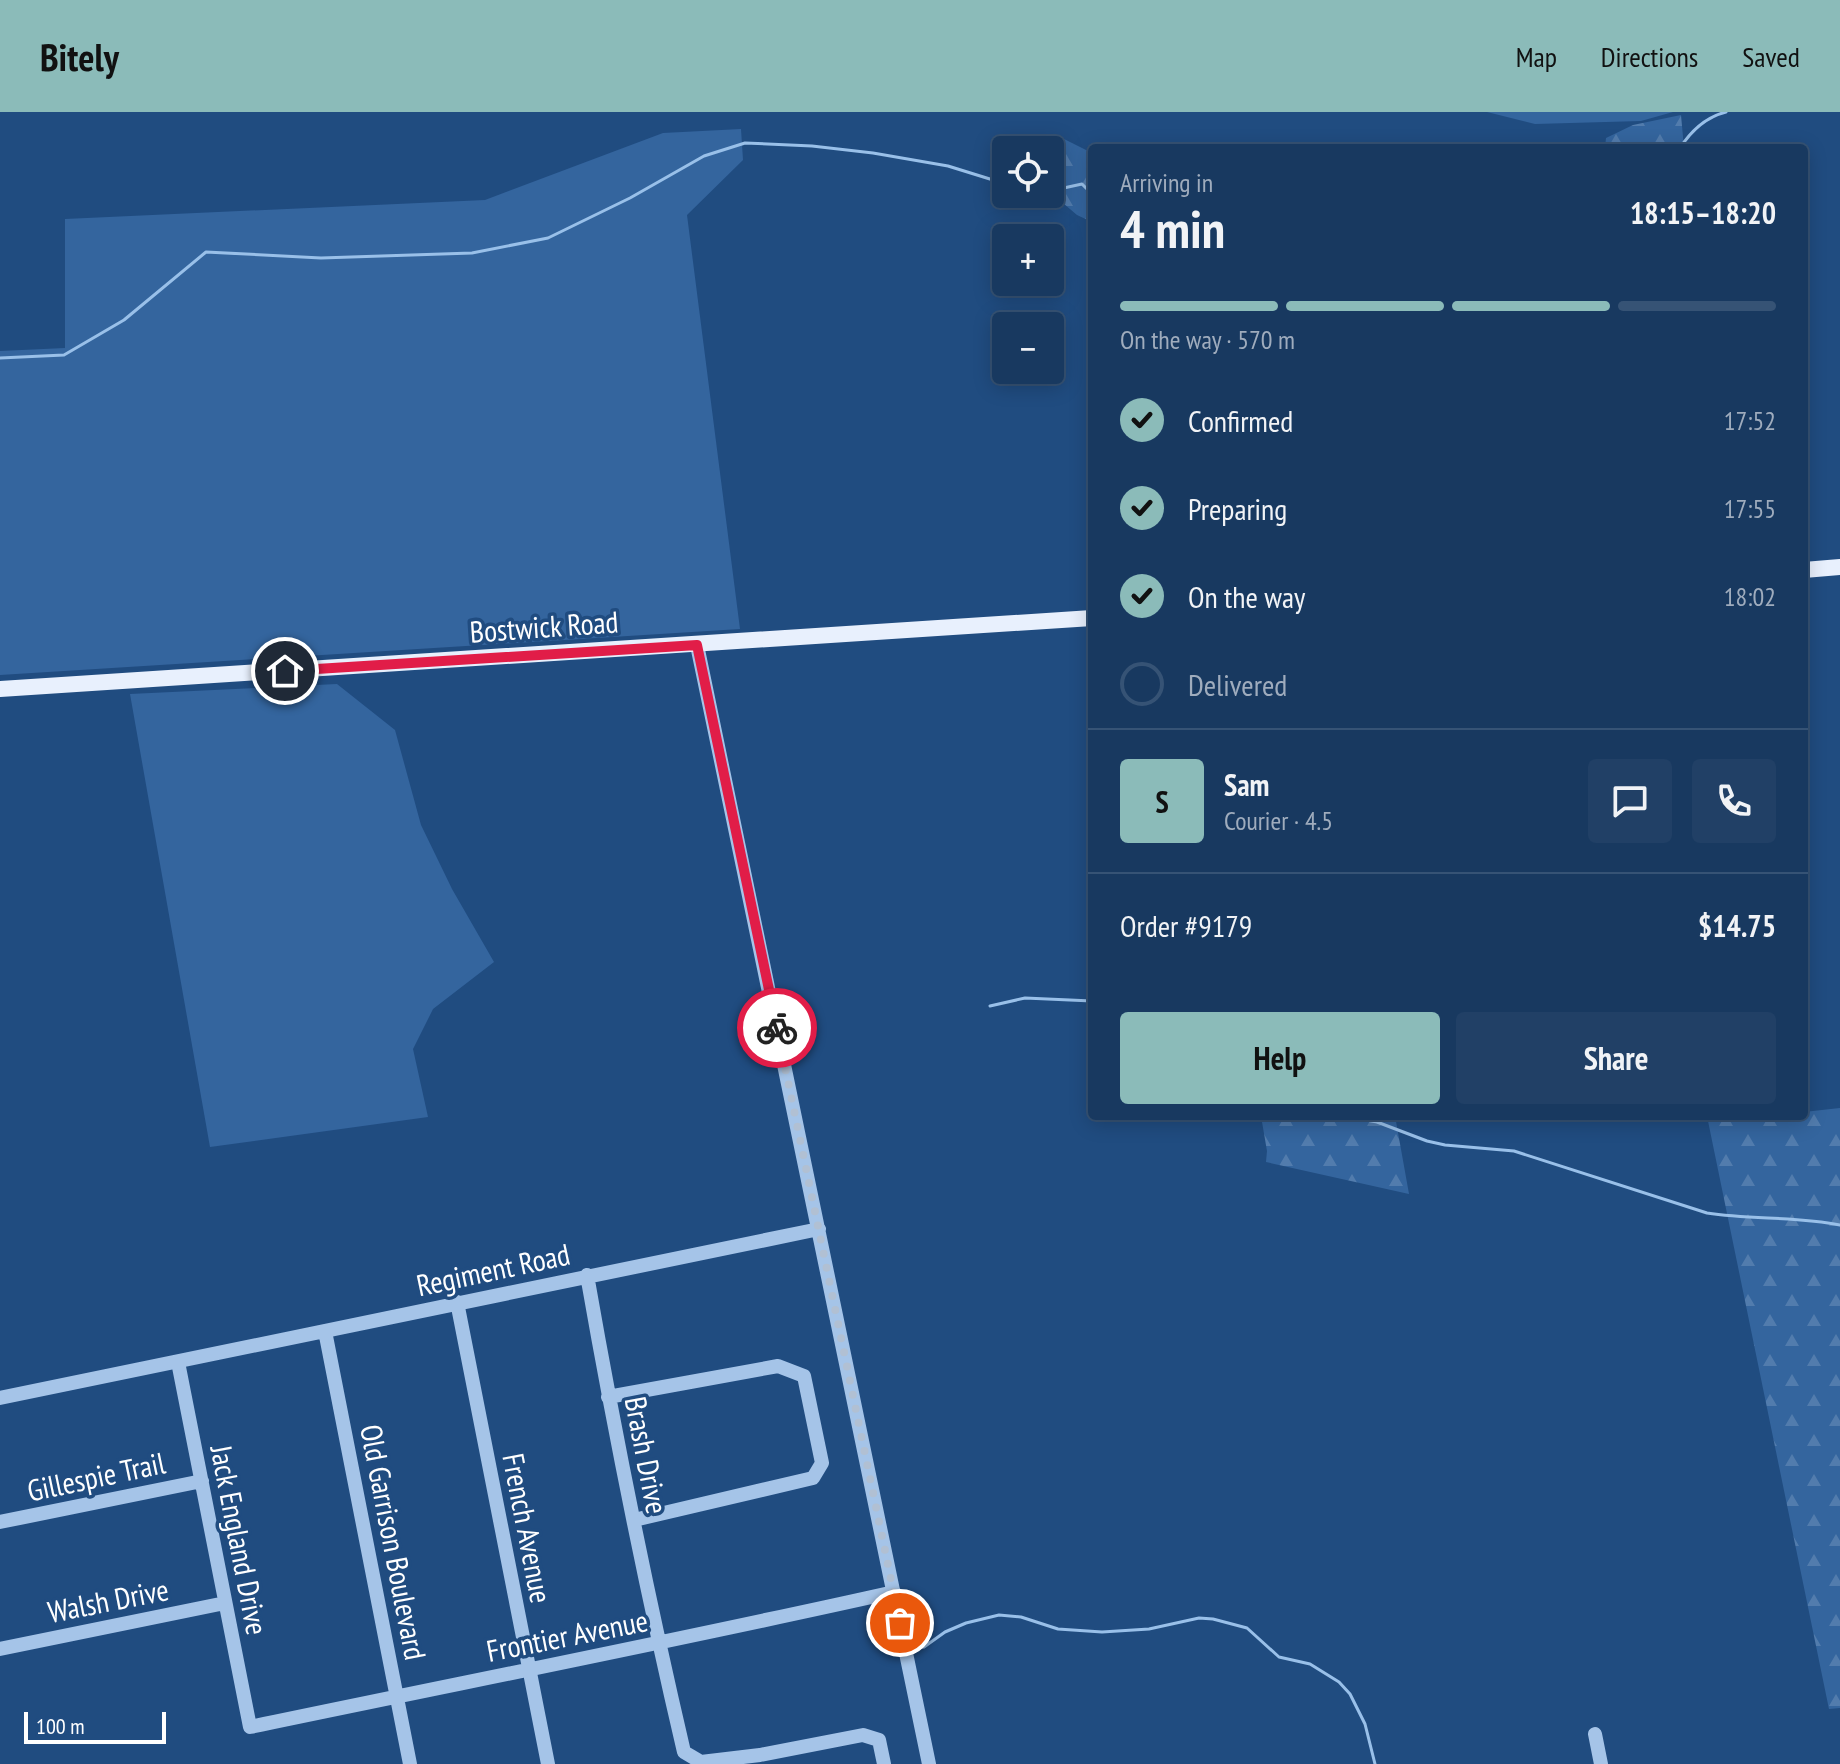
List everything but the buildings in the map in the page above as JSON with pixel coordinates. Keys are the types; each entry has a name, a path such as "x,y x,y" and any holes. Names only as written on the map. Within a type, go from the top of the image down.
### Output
{"main road":[{"path":"1808,570 1840,567"},
{"name":"Bostwick Road","path":"0,689 1088,618"}],"street":[{"path":"697,645 929,1764"},
{"name":"Regiment Road","path":"0,1398 819,1229"},
{"name":"Brash Drive","path":"587,1275 608,1397 684,1752 701,1762 761,1760 863,1735 879,1740 884,1764"},
{"name":"French Avenue","path":"457,1302 548,1764"},
{"name":"Old Garrison Boulevard","path":"325,1331 410,1764"},
{"name":"Jack England Drive","path":"178,1362 250,1727"},
{"path":"608,1397 778,1366 804,1376 822,1463 813,1478 634,1520"},
{"name":"Gillespie Trail","path":"0,1522 202,1481"},
{"name":"Frontier Avenue","path":"250,1727 529,1668 659,1645 894,1592"},
{"name":"Walsh Drive","path":"0,1649 225,1603"},
{"path":"1595,1734 1601,1764"}],"green space":[{"path":"1487,112 1673,112 1641,121 1535,124"},
{"path":"1681,115 1684,144 1605,144 1606,138 1633,125"},
{"path":"741,129 743,160 687,215 740,629 0,675 0,351 65,348 65,219 485,200 663,133"},
{"path":"1064,139 1088,151 1088,220 1064,204"},
{"path":"337,684 395,730 421,825 452,889 494,962 433,1009 413,1049 428,1117 210,1147 130,694"},
{"path":"1840,1108 1840,1708 1829,1709 1708,1121 1808,1120 1808,1112"},
{"path":"1262,1120 1396,1120 1409,1194 1266,1162"}],"waterway":[{"path":"1683,144 1712,117 1726,112"},
{"path":"0,358 64,355 124,320 206,252 321,258 472,253 548,238 630,198 704,156 745,143 873,153 948,166 992,180"},
{"path":"1064,188 1082,184 1088,190"},
{"path":"990,1006 1025,998 1088,1001"},
{"path":"1366,1120 1445,1145 1514,1151 1707,1213 1840,1225"},
{"path":"909,1649 924,1647 945,1632 966,1623 999,1615 1021,1617 1058,1629 1102,1632 1149,1629 1199,1618 1213,1619 1247,1628 1279,1657 1310,1664 1339,1682 1350,1694 1365,1724 1375,1764"},
{"path":"889,1651 901,1650"}],"way so far":[{"path":"777,1028 900,1623"}],"route":[{"path":"285,671 697,645 777,1028"}]}
